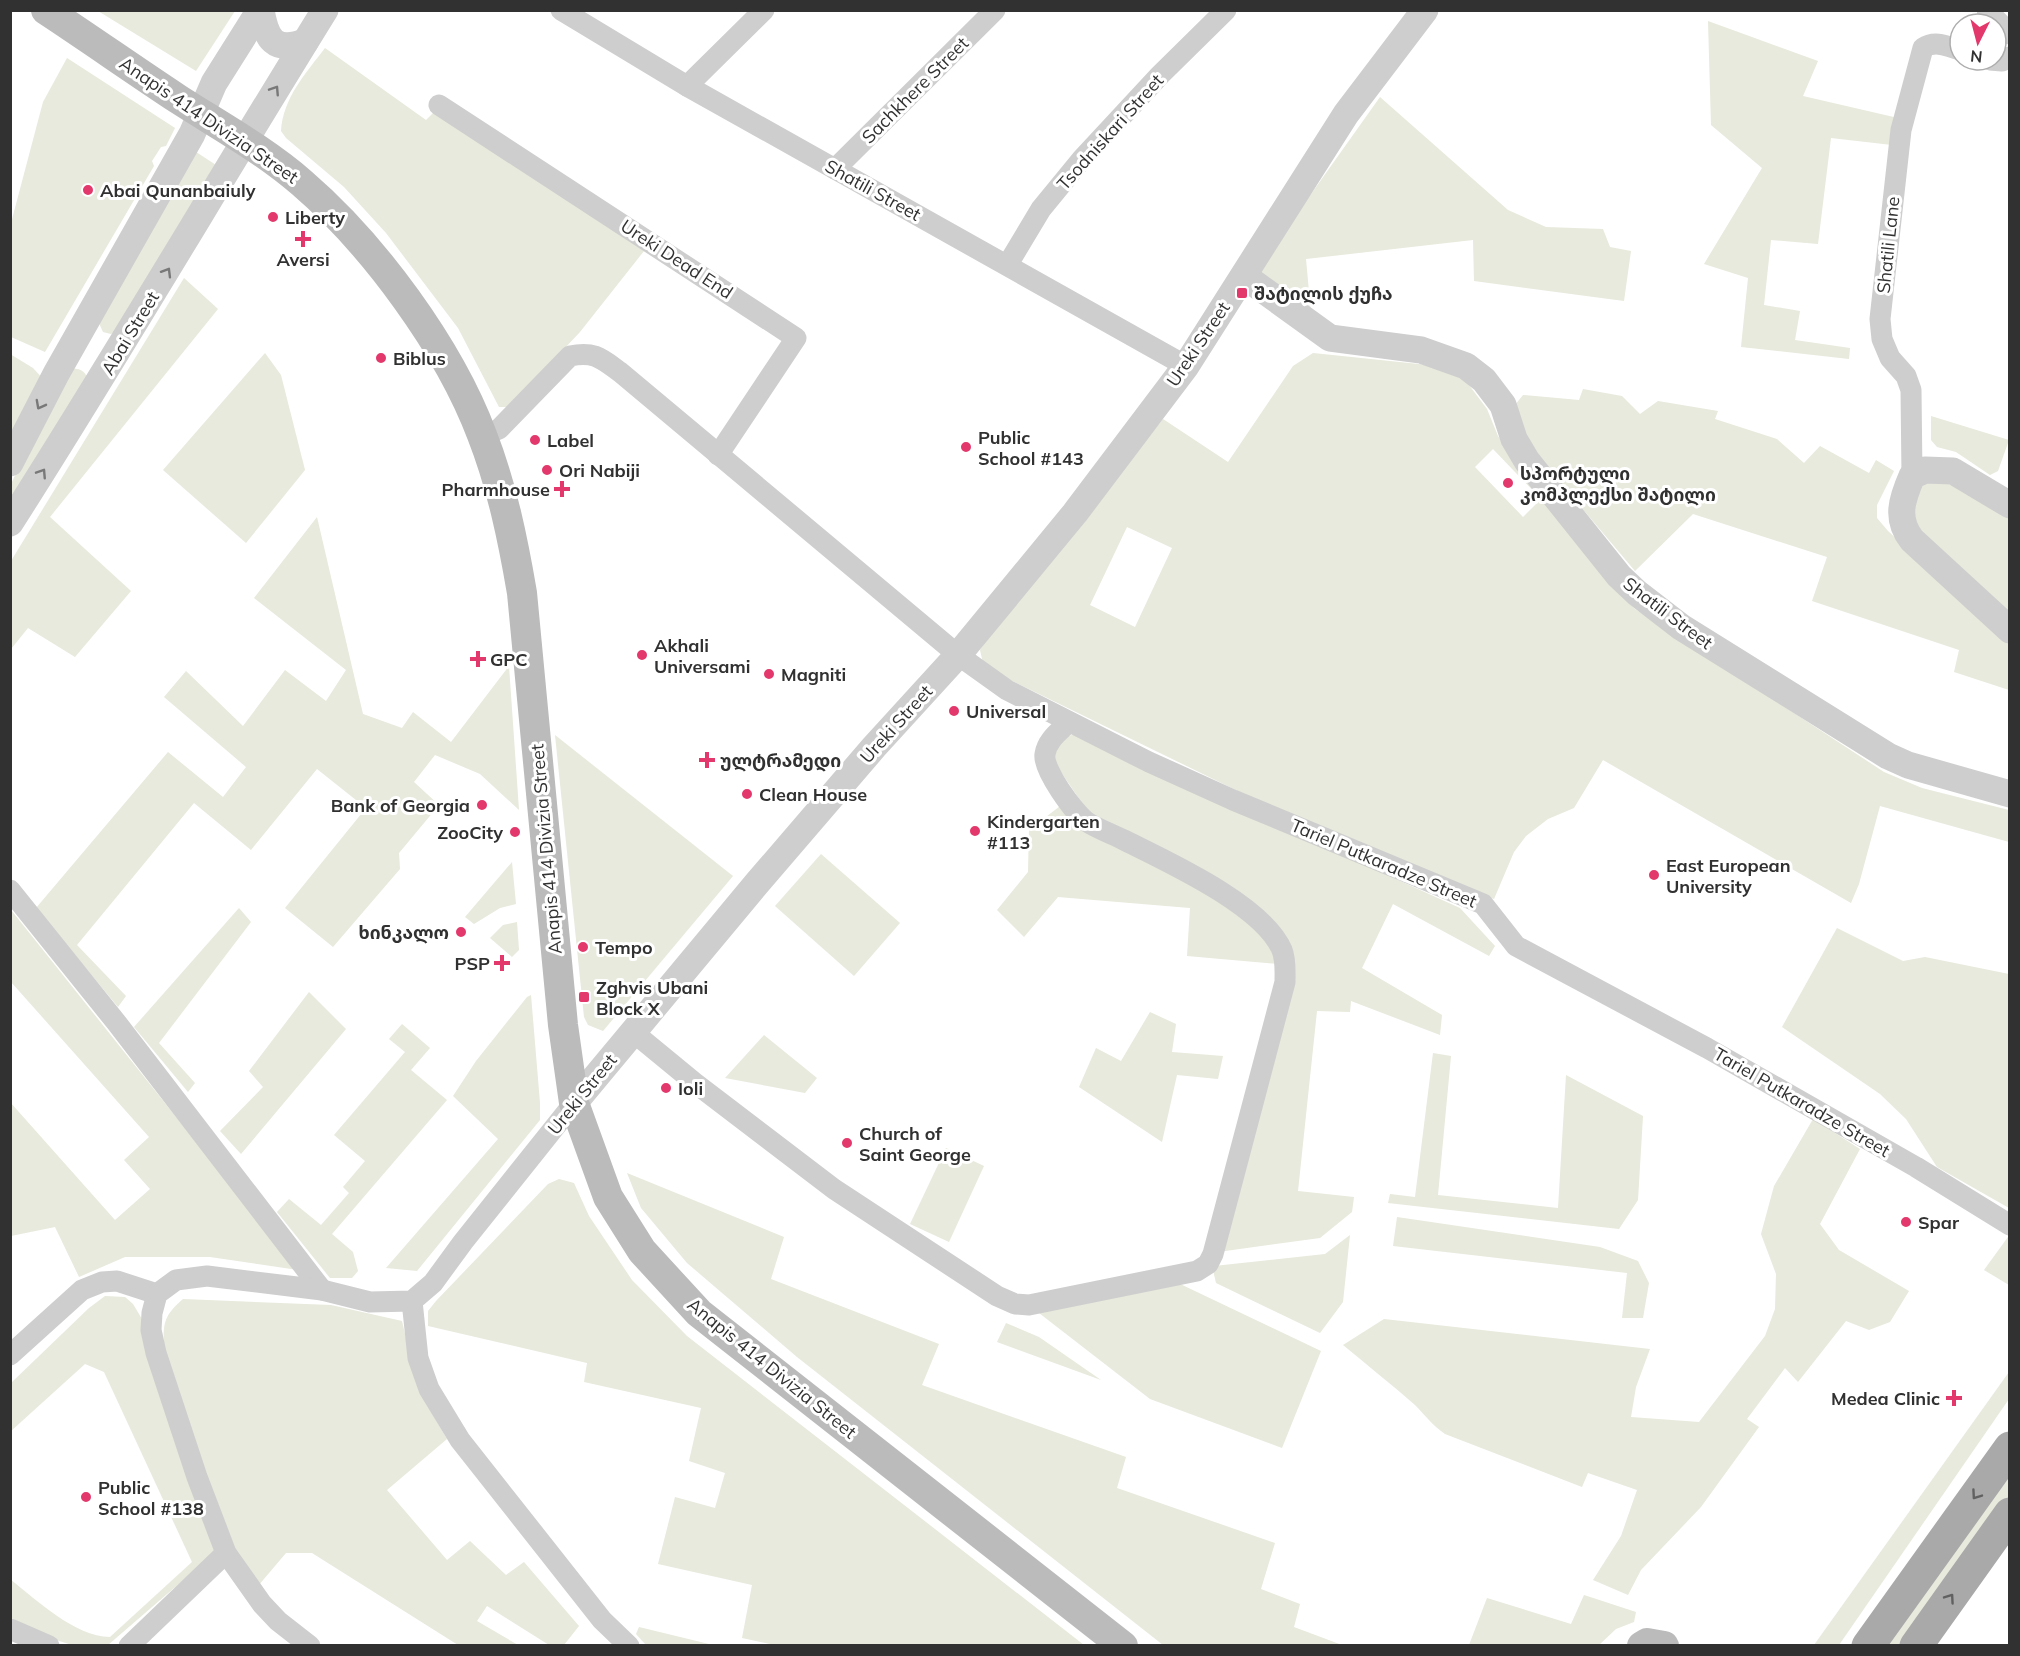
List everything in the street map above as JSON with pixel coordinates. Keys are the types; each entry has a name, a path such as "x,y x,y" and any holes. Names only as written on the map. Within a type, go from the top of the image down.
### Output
{"main road":[{"name":"Anapis 414 Divizia Street","path":"46,10 268,156 303,183 352,234 393,282 437,346 469,404 483,436 508,523 522,593 562,1014 574,1103 608,1197 642,1251 699,1313 1123,1646"},
{"path":"1868,1646 2010,1448"},
{"path":"1916,1646 2010,1514"},
{"path":"1642,1646 1647,1644 1664,1646"}],"street":[{"path":"10,464 59,370 192,134 214,83 260,10"},
{"path":"260,10 270,40 277,45 291,47 305,42"},
{"name":"Abai Street","path":"10,523 94,392 325,10"},
{"name":"Shatili Street","path":"561,10 687,86 1008,264 1186,366"},
{"path":"687,86 764,10"},
{"name":"Sachkhere Street","path":"835,169 995,10"},
{"name":"Tsodniskari Street","path":"1008,264 1041,209 1082,159 1160,75 1226,10"},
{"name":"Ureki Street","path":"412,1301 433,1283 463,1242 633,1032 874,747 957,655 1075,513 1186,366 1346,114 1425,10"},
{"path":"1987,10 2010,34"},
{"name":"Shatili Lane","path":"1912,476 1911,390 1906,375 1890,358 1882,339 1880,319 1901,129 1923,48 1929,44 1948,46"},
{"name":"Ureki Dead End","path":"439,105 796,338 718,455"},
{"name":"Shatili Street","path":"1244,276 1330,338 1421,350 1466,366 1484,380 1503,405 1514,439 1527,461 1619,576 1637,593 1681,627 1887,756 1908,765 2010,794"},
{"path":"91,314 93,327 98,335 106,339 121,339 130,333"},
{"path":"483,436 499,429 570,356 585,353 597,356 620,372 957,655"},
{"path":"59,370 73,361 87,364 92,371 94,392"},
{"path":"2010,505 1953,471 1925,470 1912,476 1902,500 1904,530 1912,540 2010,630"},
{"name":"Tariel Putkaradze Street","path":"957,655 1007,690 1225,797 1483,904 1516,946 1707,1048 1916,1167 2010,1225"},
{"path":"633,1032 758,1132 834,1189 997,1296 1015,1304 1029,1305 1197,1271 1208,1264 1213,1254 1284,982 1283,953 1277,939 1264,923 1245,908 1173,864 1086,822 1072,809 1046,763 1045,754 1050,741 1069,722"},
{"path":"10,890 116,1022 322,1290"},
{"path":"310,1646 278,1621 262,1604 226,1553 197,1476 156,1353 151,1330 152,1313 157,1294 176,1280 207,1276 322,1290 370,1302 412,1301 418,1358 429,1389 460,1440 602,1620 629,1646"},
{"path":"10,1355 82,1290 102,1282 117,1281 157,1294"},
{"path":"129,1646 226,1553"},
{"path":"10,1629 49,1646"}],"shaded area":[{"path":"98,11 235,11 196,71"},
{"path":"1708,21 1818,61 1803,96 1898,118 1892,145 1831,138 1818,244 1771,240 1764,305 1800,311 1795,340 1850,348 1849,359 1741,347 1748,278 1704,264 1762,168 1711,125"},
{"path":"325,48 426,120 435,111 644,251 580,332 509,407 499,407 458,328 386,233 344,187 286,138 281,131 291,97"},
{"path":"67,58 175,128 166,146 161,147 152,161 154,166 45,352 11,337 11,223 43,102"},
{"path":"1380,97 1508,210 1546,227 1603,229 1610,247 1631,251 1624,301 1474,281 1473,240 1306,259 1311,314 1252,277"},
{"path":"193,150 216,165 117,331 111,334 103,332 98,321"},
{"path":"184,278 218,309 50,517 131,591 75,657 28,628 11,649 11,561"},
{"path":"265,353 281,375 305,470 246,543 163,470"},
{"path":"1313,353 1438,366 1466,381 1487,409 1498,436 1614,588 1635,609 1884,772 1922,788 2009,810 2009,842 1880,806 1859,884 1851,903 1603,760 1574,808 1548,819 1526,836 1514,852 1494,899 1283,813 1002,676 983,663 980,650 991,631 1163,419 1228,462 1293,366","holes":["1493,449 1541,499 1523,517 1475,467","1127,527 1172,548 1135,627 1090,605"]},
{"path":"10,354 33,368 44,380 10,439"},
{"path":"69,368 81,370 88,380 11,506 10,486"},
{"path":"1583,389 1622,396 1640,414 1658,401 1718,411 1715,419 1777,439 1804,463 1820,446 1869,473 1876,460 1894,471 1877,505 1877,518 1888,531 2009,643 2009,690 1954,672 1959,650 1812,601 1827,557 1693,514 1635,571 1554,475 1527,449 1515,405 1523,395 1579,400"},
{"path":"1931,416 2009,440 1998,471 1990,475 1956,452 1937,447 1931,440"},
{"path":"1943,479 2009,517 2009,614 1913,523 1919,484"},
{"path":"317,517 363,714 402,728 413,712 451,742 509,666 519,810 480,774 435,755 414,782 439,805 399,853 400,869 333,947 285,908 366,808 317,769 251,850 194,803 77,945 126,996 118,1007 36,908 168,752 223,797 246,767 164,697 186,671 243,726 285,670 326,701 346,670 254,598"},
{"path":"1074,734 1460,908 1495,946 1489,956 1393,904 1362,968 1442,1015 1440,1035 1351,1001 1350,1012 1317,1011 1298,1191 1354,1197 1352,1212 1320,1238 1218,1252 1285,945 1091,816 1052,759 1059,740"},
{"path":"555,735 733,876 603,1031 588,1025 584,1017"},
{"path":"1064,803 1171,868 1263,929 1279,964 1187,956 1190,908 1058,897 1024,937 997,910 1028,872 1029,830"},
{"path":"821,854 900,923 854,976 775,906"},
{"path":"512,862 516,904 500,908 474,924 465,917"},
{"path":"239,908 251,922 159,1043 195,1083 188,1092 134,1027"},
{"path":"11,910 298,1270 210,1257 125,1257 79,1277 55,1227 11,1236 10,1102 115,1220 150,1189 124,1160 149,1137 11,982"},
{"path":"517,922 519,950 512,957 490,938 503,925"},
{"path":"1837,928 1903,961 1925,957 2009,974 2009,1208 1937,1167 1906,1119 1880,1094 1782,1027"},
{"path":"309,992 346,1029 241,1154 220,1131 263,1087 249,1071"},
{"path":"531,995 540,1120 417,1271 386,1268 498,1139 453,1096 476,1061"},
{"path":"1150,1012 1176,1024 1172,1052 1223,1056 1218,1079 1177,1075 1162,1142 1079,1087 1096,1048 1121,1061"},
{"path":"402,1024 430,1048 411,1070 447,1100 332,1234 353,1252 358,1271 352,1278 330,1278 277,1212 289,1199 321,1225 349,1193 343,1187 365,1161 334,1135 405,1052 389,1039"},
{"path":"764,1035 817,1078 805,1093 725,1078"},
{"path":"1433,1053 1451,1056 1438,1195 1558,1208 1566,1075 1643,1116 1638,1200 1619,1229 1388,1203 1390,1194 1415,1197"},
{"path":"1813,1119 1860,1149 1820,1224 1839,1250 1909,1291 1890,1322 1869,1330 1846,1321 1798,1382 1785,1368 1747,1419 1759,1427 1701,1507 1641,1570 1628,1595 1593,1580 1621,1536 1637,1490 1588,1473 1582,1487 1445,1434 1415,1405 1343,1345 1384,1319 1650,1349 1636,1387 1631,1417 1699,1422 1765,1336 1775,1309 1776,1274 1761,1234 1774,1186"},
{"path":"946,1148 984,1166 949,1242 910,1224"},
{"path":"627,1173 784,1237 771,1279 939,1344 922,1385 1126,1457 1117,1488 1275,1543 1261,1589 1300,1604 1294,1627 1342,1645 1163,1645 797,1357 687,1263 641,1208"},
{"path":"559,1179 574,1183 589,1216 632,1280 687,1336 1084,1645 775,1645 742,1638 752,1585 658,1564 675,1497 715,1508 725,1473 689,1461 701,1408 584,1382 587,1363 428,1326 428,1311 436,1301 548,1184"},
{"path":"1397,1217 1600,1247 1638,1261 1649,1283 1643,1318 1622,1318 1627,1273 1393,1246"},
{"path":"1350,1235 1343,1302 1320,1333 1216,1283 1214,1266 1325,1254"},
{"path":"2008,1237 2010,1238 2009,1285 1984,1270"},
{"path":"1176,1282 1321,1351 1282,1448 1150,1399 1039,1313"},
{"path":"105,1296 125,1297 133,1304 142,1319 218,1550 108,1645 72,1645 56,1640 11,1618 11,1580 70,1624 83,1631 110,1637 192,1562 104,1372 85,1364 11,1431 11,1383 89,1308"},
{"path":"183,1299 331,1305 402,1321 412,1364 427,1405 447,1439 387,1490 447,1560 470,1541 506,1575 524,1562 579,1626 564,1645 549,1645 487,1606 477,1621 518,1645 458,1645 312,1553 286,1553 258,1586 223,1529 164,1347 166,1320"},
{"path":"1006,1323 1039,1337 1101,1380 997,1342"},
{"path":"2009,1372 2009,1399 1839,1645 1814,1645"},
{"path":"2009,1468 2009,1497 1904,1645 1884,1646"},
{"path":"1584,1595 1636,1612 1634,1622 1616,1629 1599,1645 1469,1645 1487,1598 1571,1624"},
{"path":"639,1627 713,1645 646,1645 636,1634"}],"place":[{"name":"Abai Qunanbaiuly","path":"88,190"},
{"name":"Liberty","path":"273,217"},
{"name":"Aversi","path":"303,239"},
{"name":"შატილის ქუჩა","path":"1242,293"},
{"name":"Biblus","path":"381,358"},
{"name":"Label","path":"535,440"},
{"name":"Public School #143","path":"966,447"},
{"name":"Ori Nabiji","path":"547,470"},
{"name":"სპორტული კომპლექსი შატილი","path":"1508,483"},
{"name":"Pharmhouse","path":"562,489"},
{"name":"Akhali Universami","path":"642,655"},
{"name":"GPC","path":"478,659"},
{"name":"Magniti","path":"769,674"},
{"name":"Universal","path":"954,711"},
{"name":"ულტრამედი","path":"707,760"},
{"name":"Clean House","path":"747,794"},
{"name":"Bank of Georgia","path":"482,805"},
{"name":"Kindergarten #113","path":"975,831"},
{"name":"ZooCity","path":"515,832"},
{"name":"East European University","path":"1654,875"},
{"name":"ხინკალო","path":"461,932"},
{"name":"Tempo","path":"583,947"},
{"name":"PSP","path":"502,963"},
{"name":"Zghvis Ubani Block X","path":"584,997"},
{"name":"Ioli","path":"666,1088"},
{"name":"Church of Saint George","path":"847,1143"},
{"name":"Spar","path":"1906,1222"},
{"name":"Medea Clinic","path":"1954,1398"},
{"name":"Public School #138","path":"86,1497"}]}
